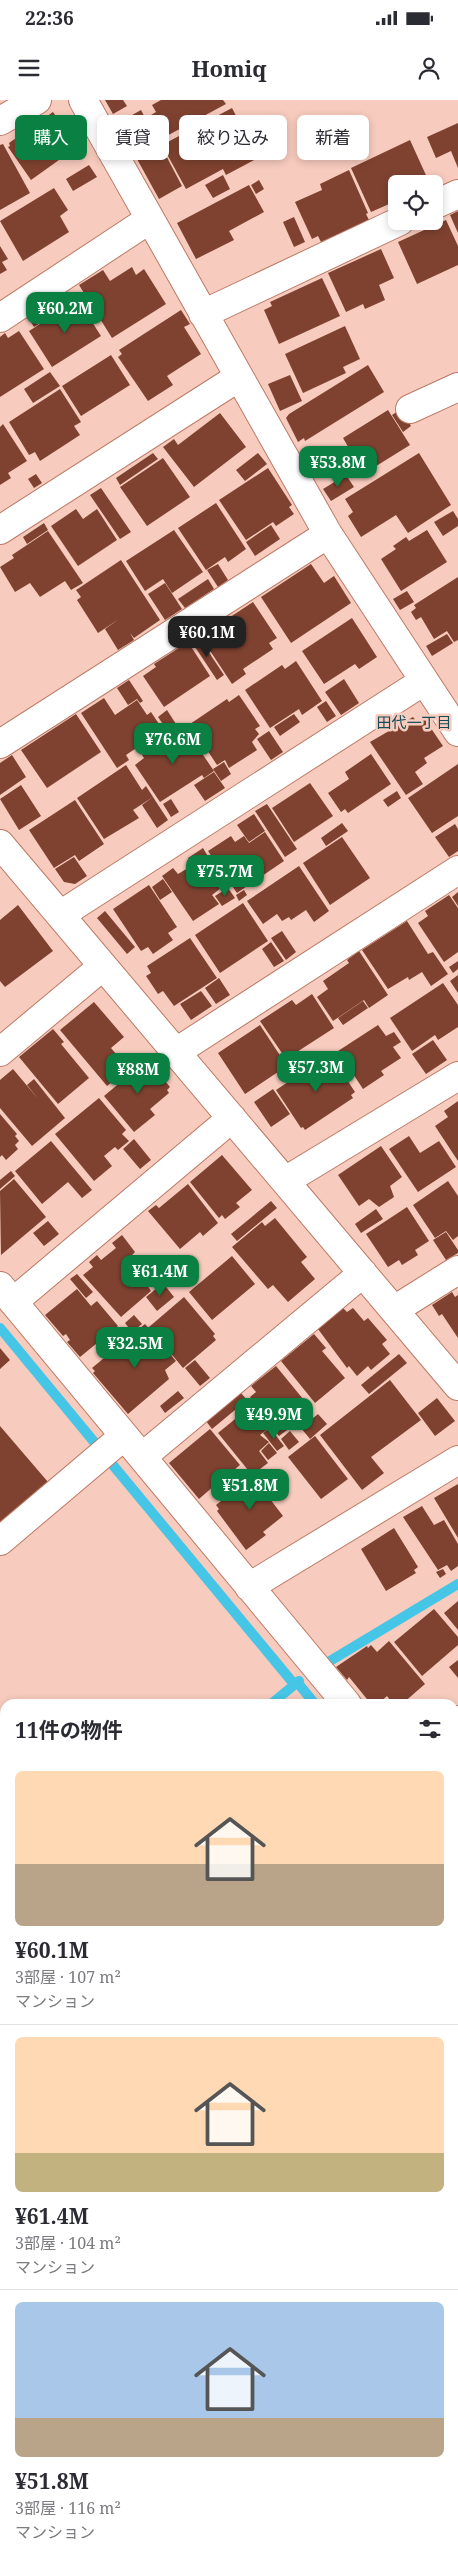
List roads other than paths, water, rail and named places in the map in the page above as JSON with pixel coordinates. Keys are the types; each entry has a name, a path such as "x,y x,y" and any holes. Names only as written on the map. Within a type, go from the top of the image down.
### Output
{"street":[{"path":"0,121 37,100"},
{"path":"83,100 328,534 458,732"},
{"path":"443,201 458,194"},
{"path":"0,318 150,219"},
{"path":"203,314 388,227"},
{"path":"0,530 239,377"},
{"path":"410,410 458,387"},
{"path":"0,744 328,534"},
{"path":"60,915 424,681"},
{"path":"0,844 458,1386"},
{"path":"176,1052 458,870"},
{"path":"0,1052 103,966"},
{"path":"285,1181 458,1076"},
{"path":"232,1118 6,1294 343,1699"},
{"path":"394,1310 458,1270"},
{"path":"142,1457 363,1273"},
{"path":"0,1542 124,1436"},
{"path":"250,1587 458,1460"}],"waterway":[{"path":"0,1328 95,1443"},
{"path":"112,1464 294,1684"},
{"path":"330,1661 458,1584"},
{"path":"277,1699 299,1681"},
{"path":"297,1682 311,1699"}],"district":[{"name":"田代一丁目","path":"414,722"}]}
